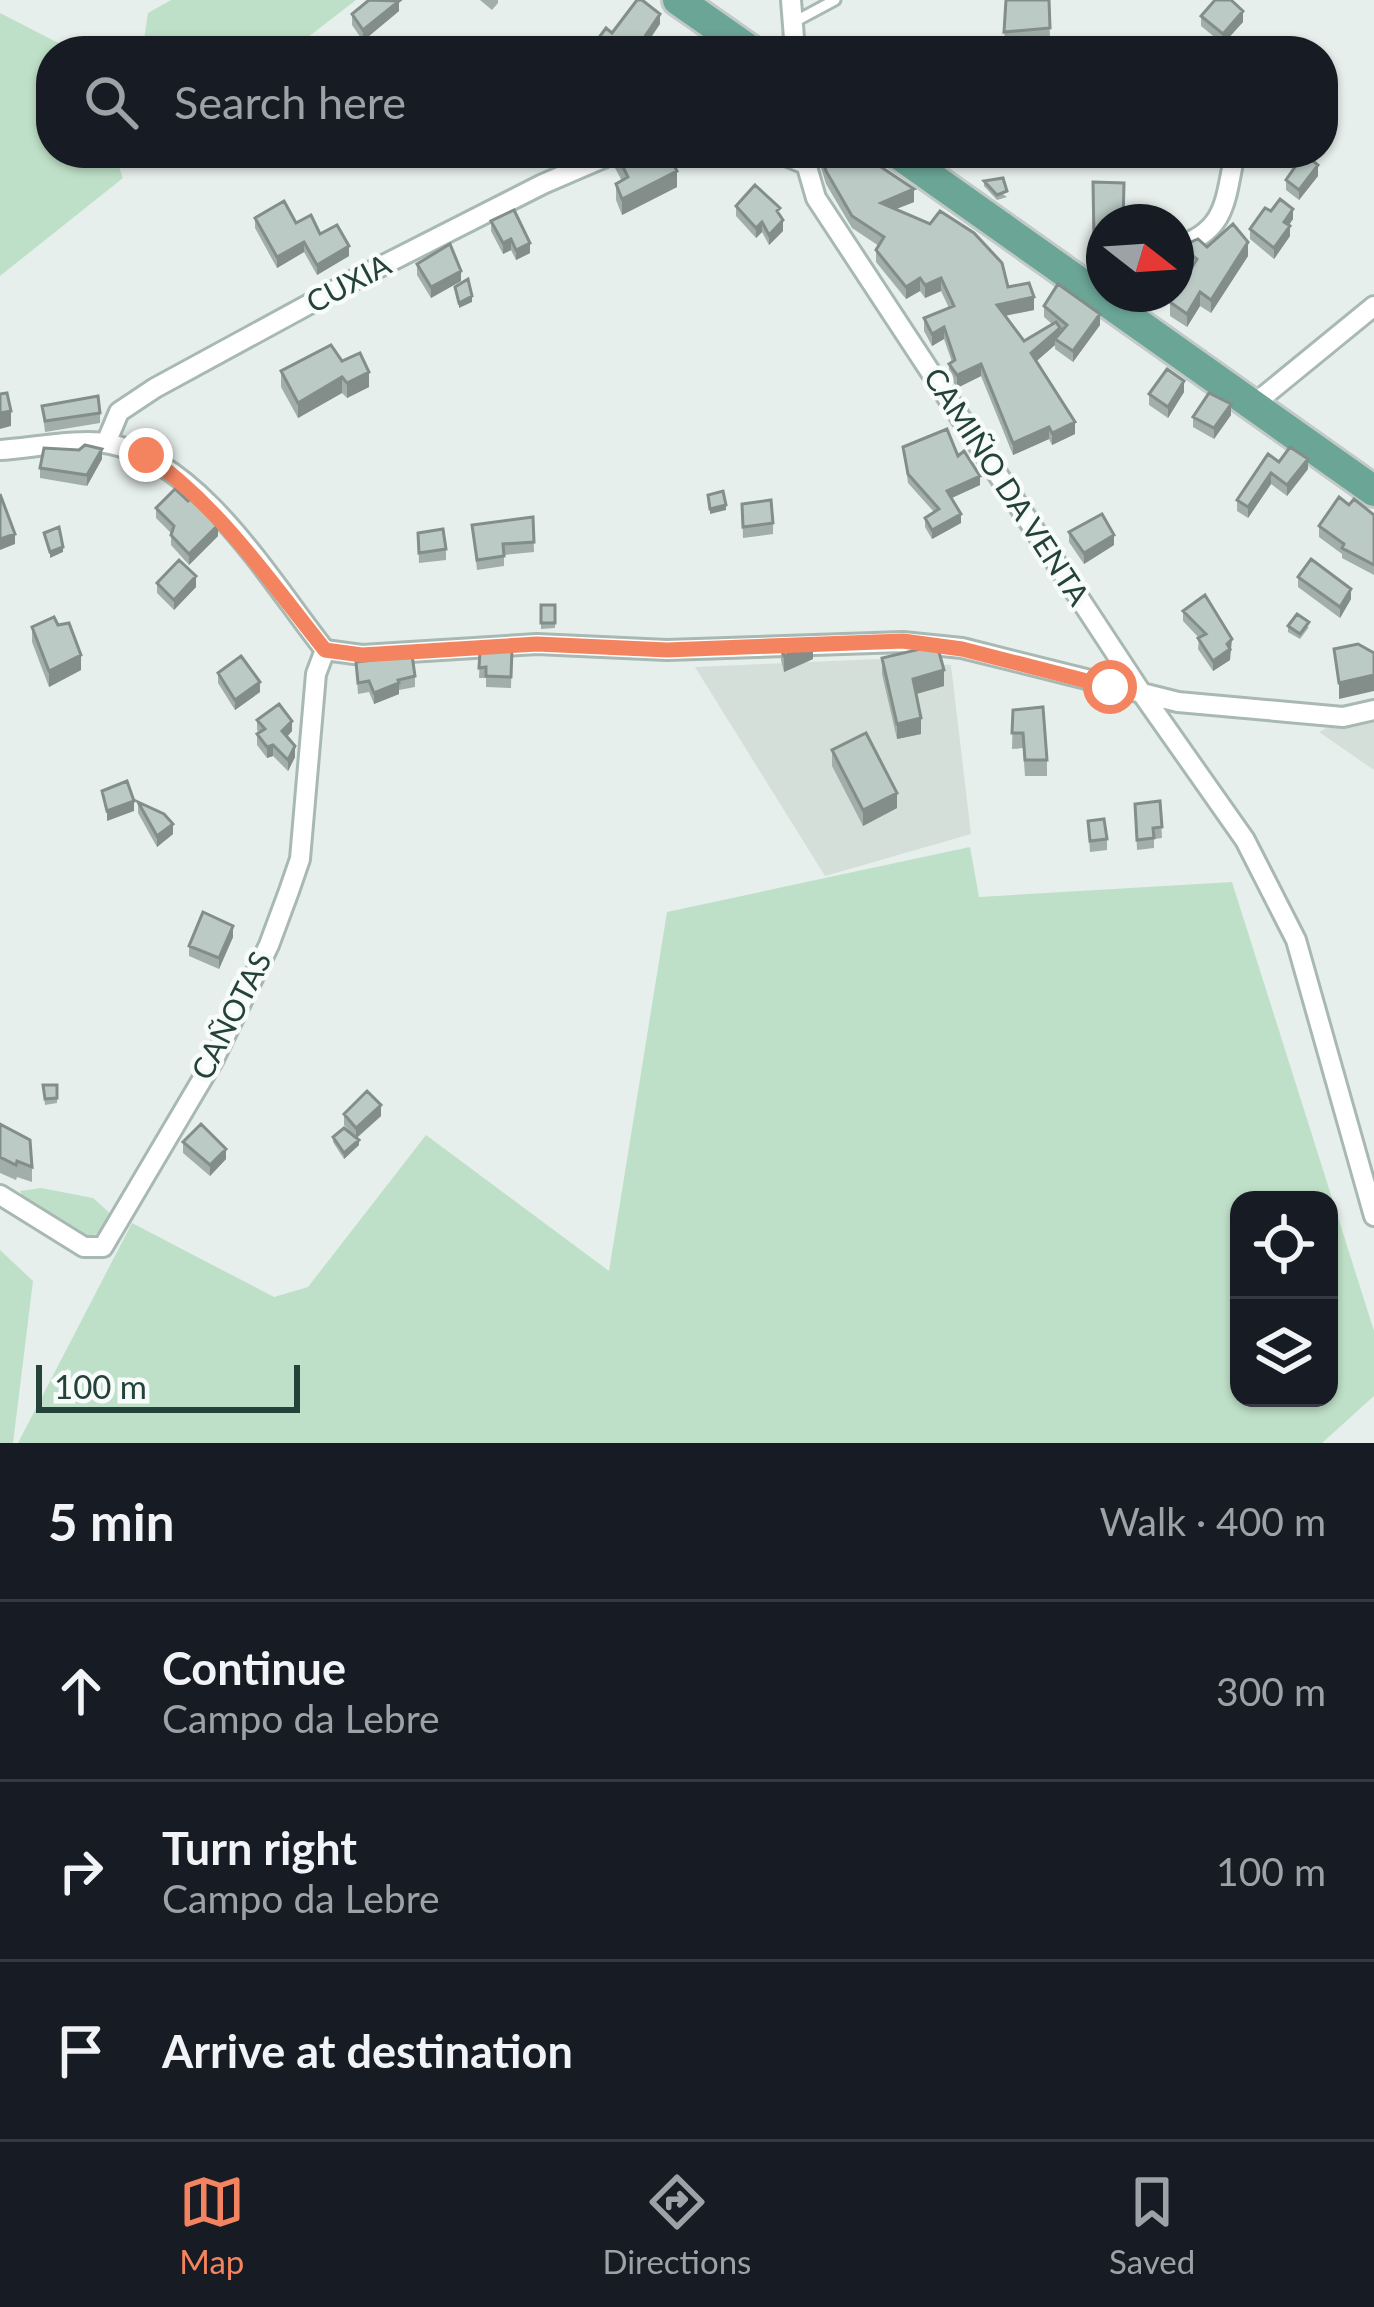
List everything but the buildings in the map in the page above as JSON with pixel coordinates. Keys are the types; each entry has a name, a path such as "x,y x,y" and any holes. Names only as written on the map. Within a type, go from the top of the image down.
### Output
{"main road":[{"path":"678,0 730,36"},
{"path":"921,168 1086,272"},
{"path":"1137,312 1253,405 1374,491"}],"street":[{"path":"791,0 794,36"},
{"name":"CUXIA","path":"106,442 119,412 155,388 348,283 580,168"},
{"name":"CAMIÑO DA VENTA","path":"807,168 816,198 1143,695 1245,840 1296,940 1374,1216"},
{"path":"1194,241 1215,228 1231,168"},
{"path":"1253,405 1374,306"},
{"path":"0,450 106,442 146,455 185,482 216,512 325,650 362,655 537,644 667,650 903,641 962,649 1143,695 1213,706 1343,717 1374,710"},
{"name":"CAÑOTAS","path":"0,1195 84,1247 104,1247 213,1061 289,891 300,859 316,674 325,650"}],"lane":[{"path":"794,22 835,0"}],"shaded area":[{"path":"879,659 951,665 971,834 825,876 695,667"},
{"path":"1374,717 1374,770 1319,732 1332,725"}],"green space":[{"path":"171,0 356,0 309,36 145,36 148,13"},
{"path":"0,13 45,36 36,36 36,168 119,168 123,178 0,276"},
{"path":"970,847 979,897 1232,882 1330,1191 1230,1191 1230,1407 1338,1407 1338,1217 1374,1331 1374,1396 1322,1443 18,1443 132,1223 274,1297 308,1287 426,1135 609,1271 667,912"},
{"path":"41,1188 93,1198 112,1215 100,1233 81,1239 28,1207 20,1191"},
{"path":"0,1250 33,1281 13,1443 0,1443"}],"route":[{"path":"146,455 185,482 216,512 325,650 362,655 537,644 667,650 903,641 962,649 1110,687"}]}
